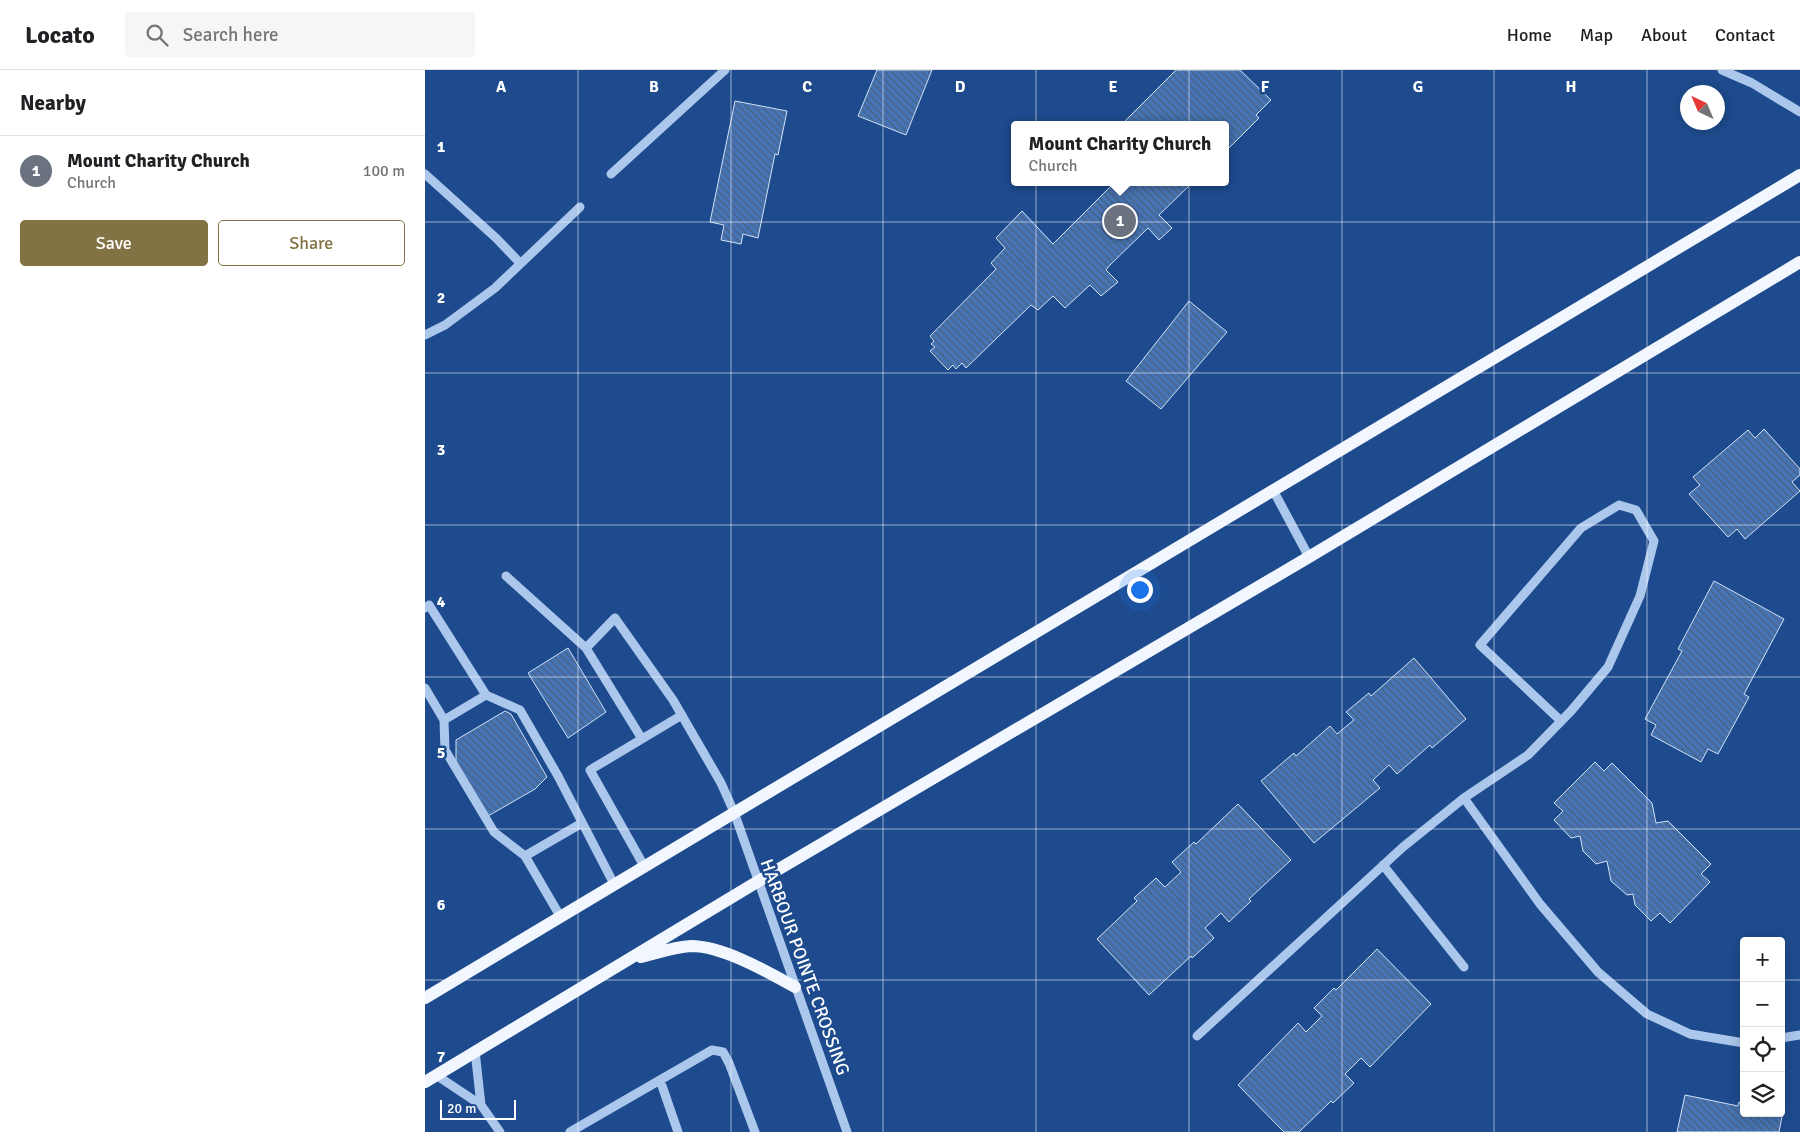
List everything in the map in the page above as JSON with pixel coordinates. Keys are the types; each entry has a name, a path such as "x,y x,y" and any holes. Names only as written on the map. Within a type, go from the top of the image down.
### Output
{"main road":[{"path":"425,998 1800,175"},
{"path":"425,1082 757,882 1309,557 1800,262"},
{"path":"627,960 690,946 705,948 746,962 795,987"}],"street":[{"path":"611,174 725,70"},
{"path":"1722,70 1752,83 1800,112"},
{"path":"425,174 496,238 520,263"},
{"path":"425,335 445,325 495,288 580,208"},
{"path":"1273,490 1309,557"},
{"path":"1197,1036 1383,865 1464,798 1528,755 1561,721 1608,668 1640,596 1654,541 1636,510 1619,505 1581,528 1480,645 1561,721"},
{"path":"506,576 586,648 642,739"},
{"path":"425,608 429,605 486,695 520,710 558,776 614,884"},
{"name":"HARBOUR POINTE CROSSING","path":"586,648 615,618 682,715 721,783 734,812 757,882 847,1132"},
{"path":"425,688 444,720 445,750 493,832 525,856 560,916"},
{"path":"444,720 486,695"},
{"path":"644,866 590,770 682,715"},
{"path":"1464,798 1540,904 1598,972 1647,1014 1690,1034 1740,1042"},
{"path":"525,856 582,823"},
{"path":"1383,865 1464,967"},
{"path":"1785,1037 1800,1035"},
{"path":"570,1132 712,1050 723,1052 729,1063 755,1132"},
{"path":"475,1052 481,1105"},
{"path":"436,1075 481,1105 500,1132"},
{"path":"660,1080 678,1132"}],"building":[{"path":"877,70 932,70 906,135 858,116"},
{"path":"1176,70 1240,70 1271,100 1256,115 1259,118 1229,148 1229,121 1125,121"},
{"path":"735,101 787,111 778,155 775,154 758,238 743,234 741,244 721,240 724,225 710,222"},
{"path":"1111,186 1189,186 1159,215 1172,228 1159,240 1148,228 1106,270 1118,282 1101,296 1090,285 1065,308 1053,296 1038,310 1031,305 966,368 962,363 956,369 953,365 948,370 930,351 935,347 931,344 934,341 930,336 996,269 991,263 1005,248 996,238 1022,211 1053,244"},
{"path":"1189,301 1227,332 1161,409 1126,381"},
{"path":"1764,429 1800,469 1800,475 1792,482 1800,491 1745,539 1737,529 1728,537 1689,494 1700,485 1693,477 1748,430 1755,438"},
{"path":"1714,581 1784,619 1744,694 1749,697 1718,754 1708,749 1701,762 1651,735 1656,725 1645,719 1682,651 1678,649"},
{"path":"568,648 606,712 568,738 528,673"},
{"path":"1414,658 1466,719 1432,748 1430,745 1397,774 1389,765 1373,780 1380,788 1314,843 1261,781 1294,753 1296,756 1330,726 1337,734 1354,720 1346,712 1369,693 1371,696"},
{"path":"505,711 511,714 547,777 535,789 488,816 456,762 456,740"},
{"path":"1595,762 1604,771 1612,763 1652,803 1656,823 1668,821 1711,864 1701,874 1710,882 1670,923 1660,913 1651,921 1635,905 1633,894 1627,895 1611,881 1607,861 1596,864 1583,851 1580,836 1571,838 1554,820 1563,811 1554,803"},
{"path":"1238,804 1291,860 1249,899 1251,901 1229,922 1221,913 1205,928 1214,938 1192,958 1191,956 1149,995 1097,939 1137,901 1134,898 1156,878 1165,887 1181,872 1172,862 1194,842 1196,844"},
{"path":"1377,949 1431,1004 1370,1067 1361,1058 1345,1074 1354,1083 1333,1103 1331,1101 1299,1132 1284,1132 1238,1085 1298,1023 1306,1032 1322,1016 1314,1008 1334,988 1336,990"},
{"path":"1685,1095 1738,1106 1740,1102 1740,1117 1782,1117 1779,1132 1677,1132"}],"place":[{"name":"Mount Charity Church","path":"1120,221"}]}
